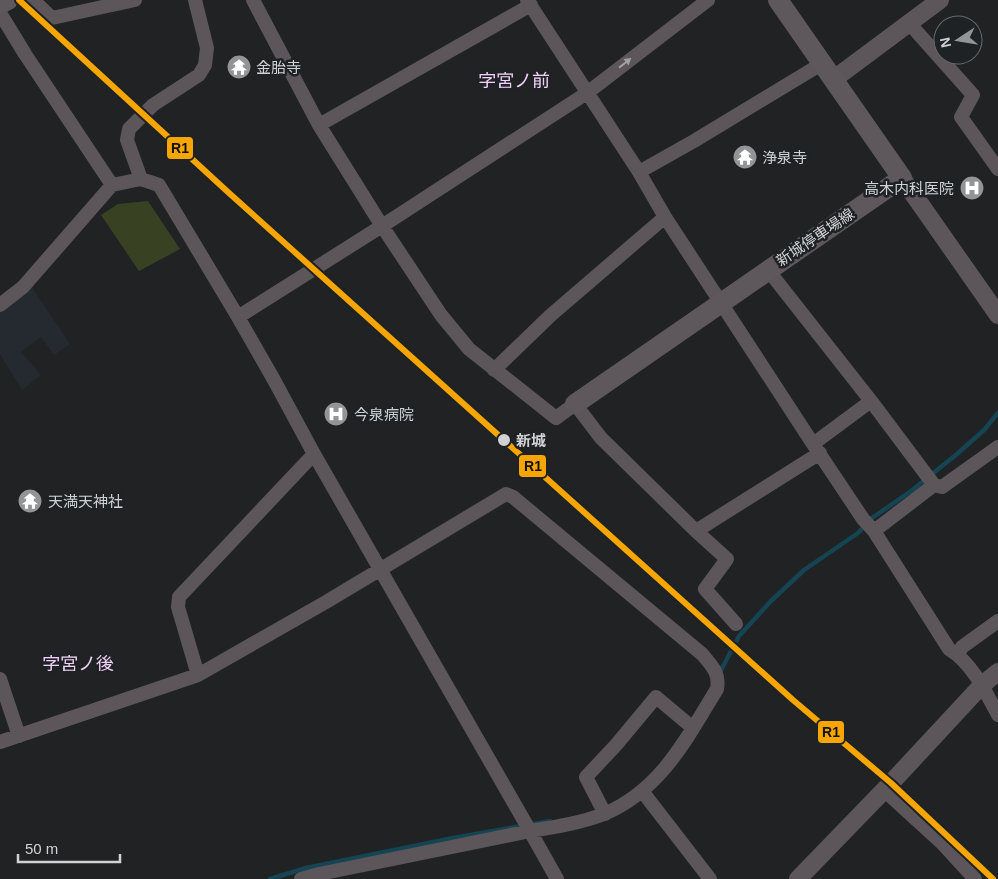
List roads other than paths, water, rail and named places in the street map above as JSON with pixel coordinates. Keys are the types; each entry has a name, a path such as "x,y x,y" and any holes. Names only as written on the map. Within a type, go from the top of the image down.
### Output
{"main road":[{"path":"0,4 8,0"},
{"path":"778,0 902,178"},
{"name":"新城停車場線","path":"575,404 902,178"}],"street":[{"path":"32,0 52,18 135,0"},
{"path":"141,179 127,140 129,129 153,105 199,75 204,66 207,48 194,0"},
{"path":"253,0 319,125 382,226 441,315 469,349 556,418 575,404 600,438 727,559 705,589 736,624"},
{"path":"238,317 586,93 708,0"},
{"path":"639,172 828,71 909,23 940,0"},
{"path":"319,125 529,3 816,448 869,525 949,649 958,654 982,685 998,715"},
{"path":"0,12 25,54 112,185"},
{"path":"909,23 973,95 961,117 998,168"},
{"path":"902,178 997,311"},
{"path":"0,305 23,287 112,185 141,179 159,184 238,317 314,454 557,879"},
{"path":"494,370 551,315 665,216"},
{"path":"768,270 872,401 930,480 942,487 998,447"},
{"path":"696,531 816,448 872,401"},
{"path":"198,674 178,607 179,597 314,454"},
{"path":"869,525 930,480"},
{"path":"0,742 198,674 381,569 506,494 513,496 702,654 717,674 717,689 689,725 678,754 664,770 642,791 602,807 580,822 527,826 301,879"},
{"path":"958,654 962,647 998,621"},
{"path":"798,879 982,685 998,672"},
{"path":"0,679 19,736"},
{"path":"602,807 586,777 616,745 656,697 689,725"},
{"path":"884,790 942,843 975,879"},
{"path":"642,791 710,879"}],"waterway":[{"path":"719,674 739,636 771,601 804,570 858,533 872,518 911,491 957,454 984,430 998,413"},
{"path":"270,879 306,868 453,838 550,821"}],"place":[{"name":"金胎寺","path":"239,67"},
{"name":"浄泉寺","path":"745,157"},
{"name":"高木内科医院","path":"972,188"},
{"name":"今泉病院","path":"336,414"},
{"name":"新城","path":"504,440"},
{"name":"天満天神社","path":"30,501"}],"district":[{"name":"字宮ノ前","path":"514,81"},
{"name":"字宮ノ後","path":"78,664"}]}
